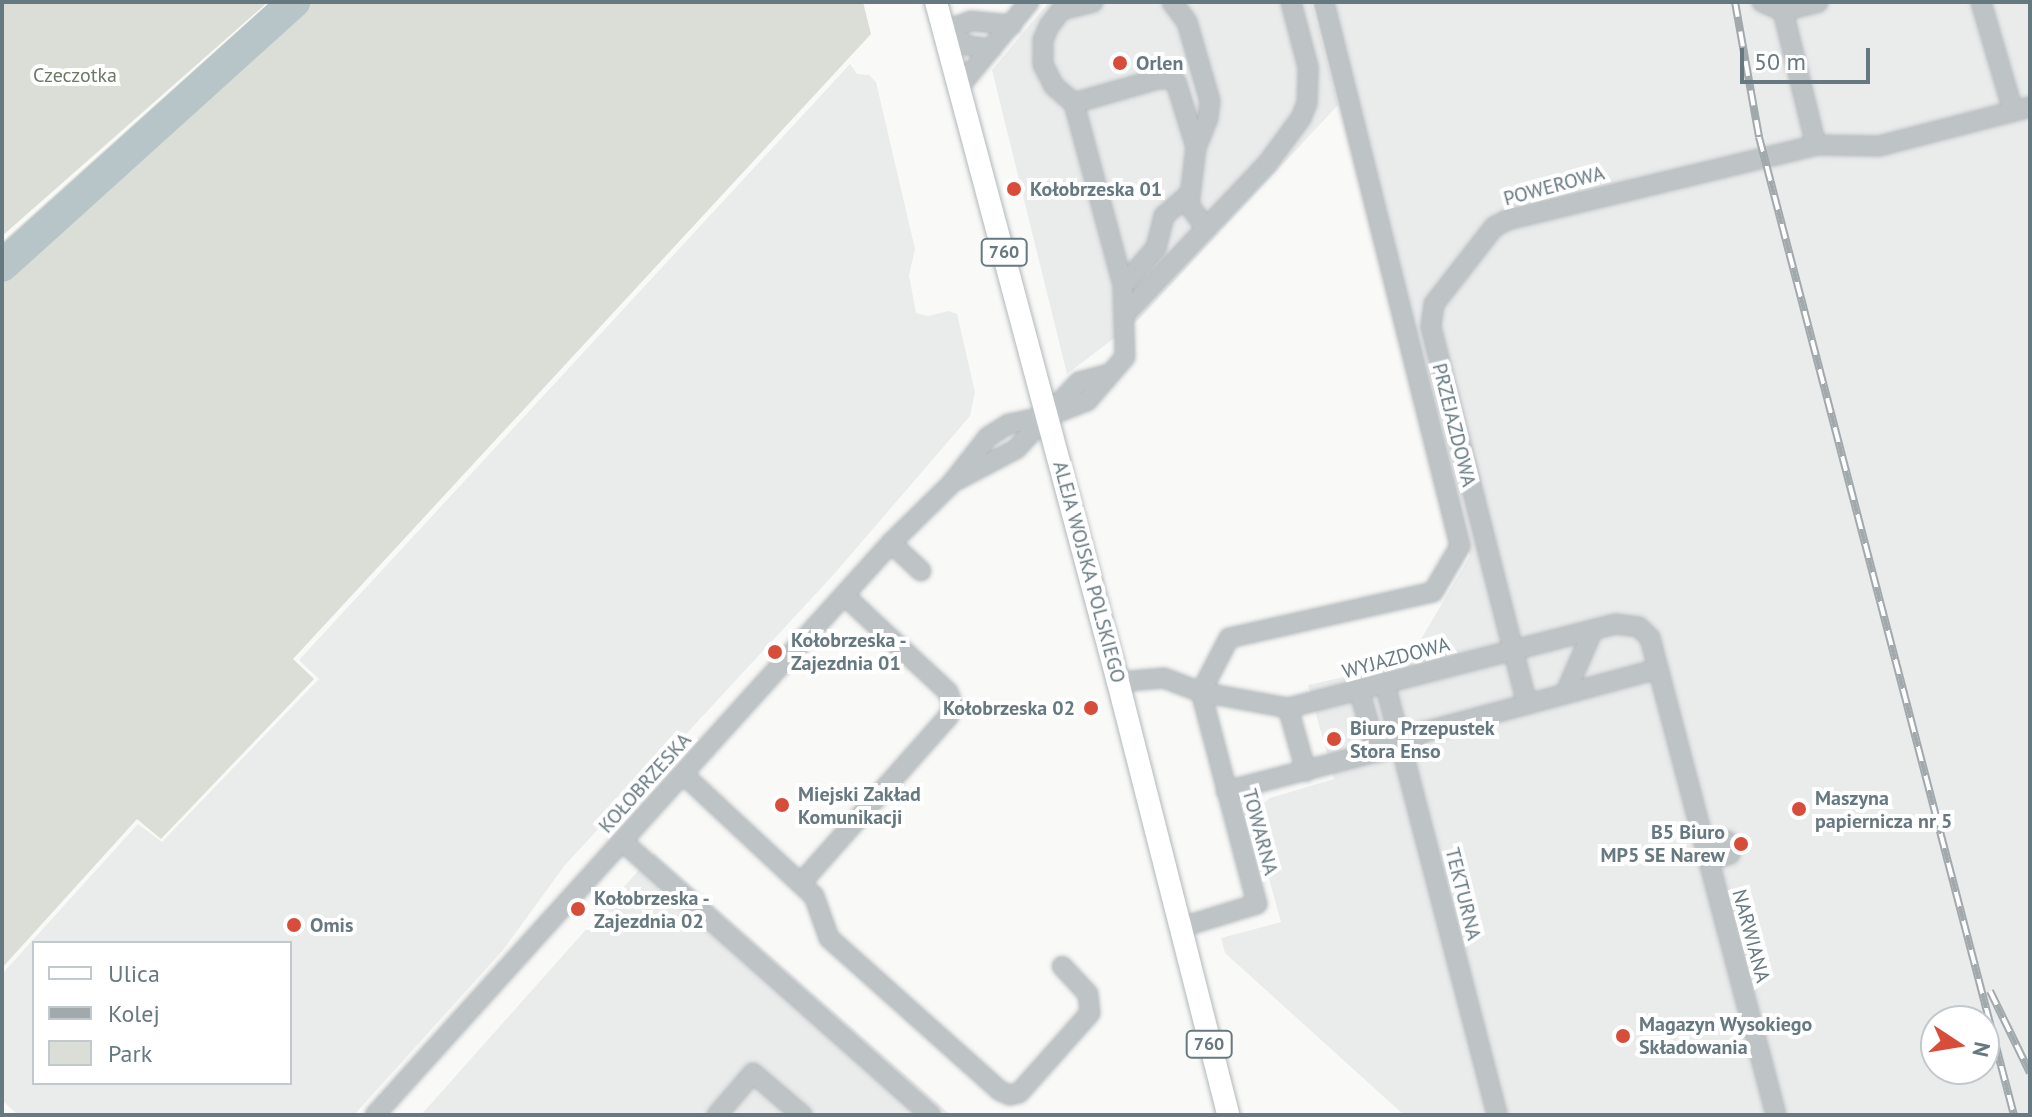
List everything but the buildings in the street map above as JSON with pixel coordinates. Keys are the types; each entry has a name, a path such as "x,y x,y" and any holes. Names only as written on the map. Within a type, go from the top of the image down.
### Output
{"main road":[{"name":"760","path":"936,2 944,31"},
{"name":"ALEJA WOJSKA POLSKIEGO","path":"944,31 1118,682 1228,1115"}],"street":[{"path":"959,87 1029,2"},
{"path":"1093,2 1064,6 1049,26 1041,50 1054,86 1074,103 1123,285 1125,314"},
{"path":"1172,2 1187,22 1210,101 1208,118 1196,147 1188,195 1191,211 1206,228"},
{"path":"1125,314 1295,130 1307,103 1308,67 1291,2"},
{"name":"PRZEJAZDOWA","path":"1201,692 1229,638 1433,592 1460,546 1324,2"},
{"path":"1762,2 1783,11 1818,2"},
{"path":"1981,2 2022,109"},
{"path":"1783,11 1816,145"},
{"path":"944,31 971,21 1012,25"},
{"path":"944,31 966,45 991,49"},
{"path":"1074,103 1158,79 1172,79 1196,147"},
{"name":"POWEROWA","path":"1527,704 1431,326 1434,304 1494,227 1507,220 1816,145 1879,146 2022,109"},
{"path":"1123,285 1156,248 1164,216 1188,195"},
{"name":"KOŁOBRZESKA","path":"375,1115 891,543 951,484 1016,449 1079,382 1109,374 1125,357 1125,314"},
{"path":"891,543 921,571"},
{"path":"801,883 912,767 953,706 952,698 844,595"},
{"name":"WYJAZDOWA","path":"1118,682 1164,678 1201,692 1288,708 1615,624 1639,627 1650,638 1657,669"},
{"path":"1565,694 1593,630"},
{"path":"1226,791 1402,745 1424,732 1657,669"},
{"name":"NARWIANA","path":"1657,669 1776,1115"},
{"name":"TEKTURNA","path":"1385,684 1497,1115"},
{"path":"1359,690 1377,752"},
{"name":"TOWARNA","path":"1179,928 1257,904 1201,692"},
{"path":"1288,708 1306,771"},
{"path":"683,774 814,896 829,938 1000,1091 1010,1095 1019,1093 1090,1013 1088,994 1062,966"},
{"path":"622,841 931,1115"},
{"path":"717,1115 753,1073 802,1115"}],"shaded area":[{"path":"1049,2 1311,2 1338,105 1138,320 1067,374 992,70"},
{"path":"1332,2 2030,2 2030,1115 1404,1115 1225,953 1221,938 1281,922 1256,832 1254,810 1270,798 1334,779 1308,685 1407,663 1470,556"},
{"path":"850,64 857,74 869,75 876,82 915,249 909,275 916,313 928,316 949,311 957,314 975,392 970,416 835,573 565,865 503,950 354,1115 18,1115 2,1100 2,974 138,824 162,842 319,679 299,660"},
{"path":"654,853 951,1115 421,1115"}],"green space":[{"name":"Czeczotka","path":"2,2 268,2 2,236"},
{"path":"270,2 863,2 871,34 293,659 314,679 161,839 137,819 2,968 2,242"}],"waterway":[{"name":"Czeczotka","path":"2,266 294,2"}],"railway":[{"path":"1735,2 1759,137 2014,1115"},
{"path":"1990,991 2030,1073"}],"place":[{"name":"Orlen","path":"1120,63"},
{"name":"Kołobrzeska 01","path":"1014,189"},
{"name":"Kołobrzeska - Zajezdnia 01","path":"775,652"},
{"name":"Kołobrzeska 02","path":"1091,708"},
{"name":"Biuro Przepustek Stora Enso","path":"1334,739"},
{"name":"Miejski Zakład Komunikacji","path":"782,805"},
{"name":"Maszyna papiernicza nr 5","path":"1799,809"},
{"name":"B5 Biuro MP5 SE Narew","path":"1741,844"},
{"name":"Kołobrzeska - Zajezdnia 02","path":"578,909"},
{"name":"Omis","path":"294,925"},
{"name":"Magazyn Wysokiego Składowania","path":"1623,1036"}]}
